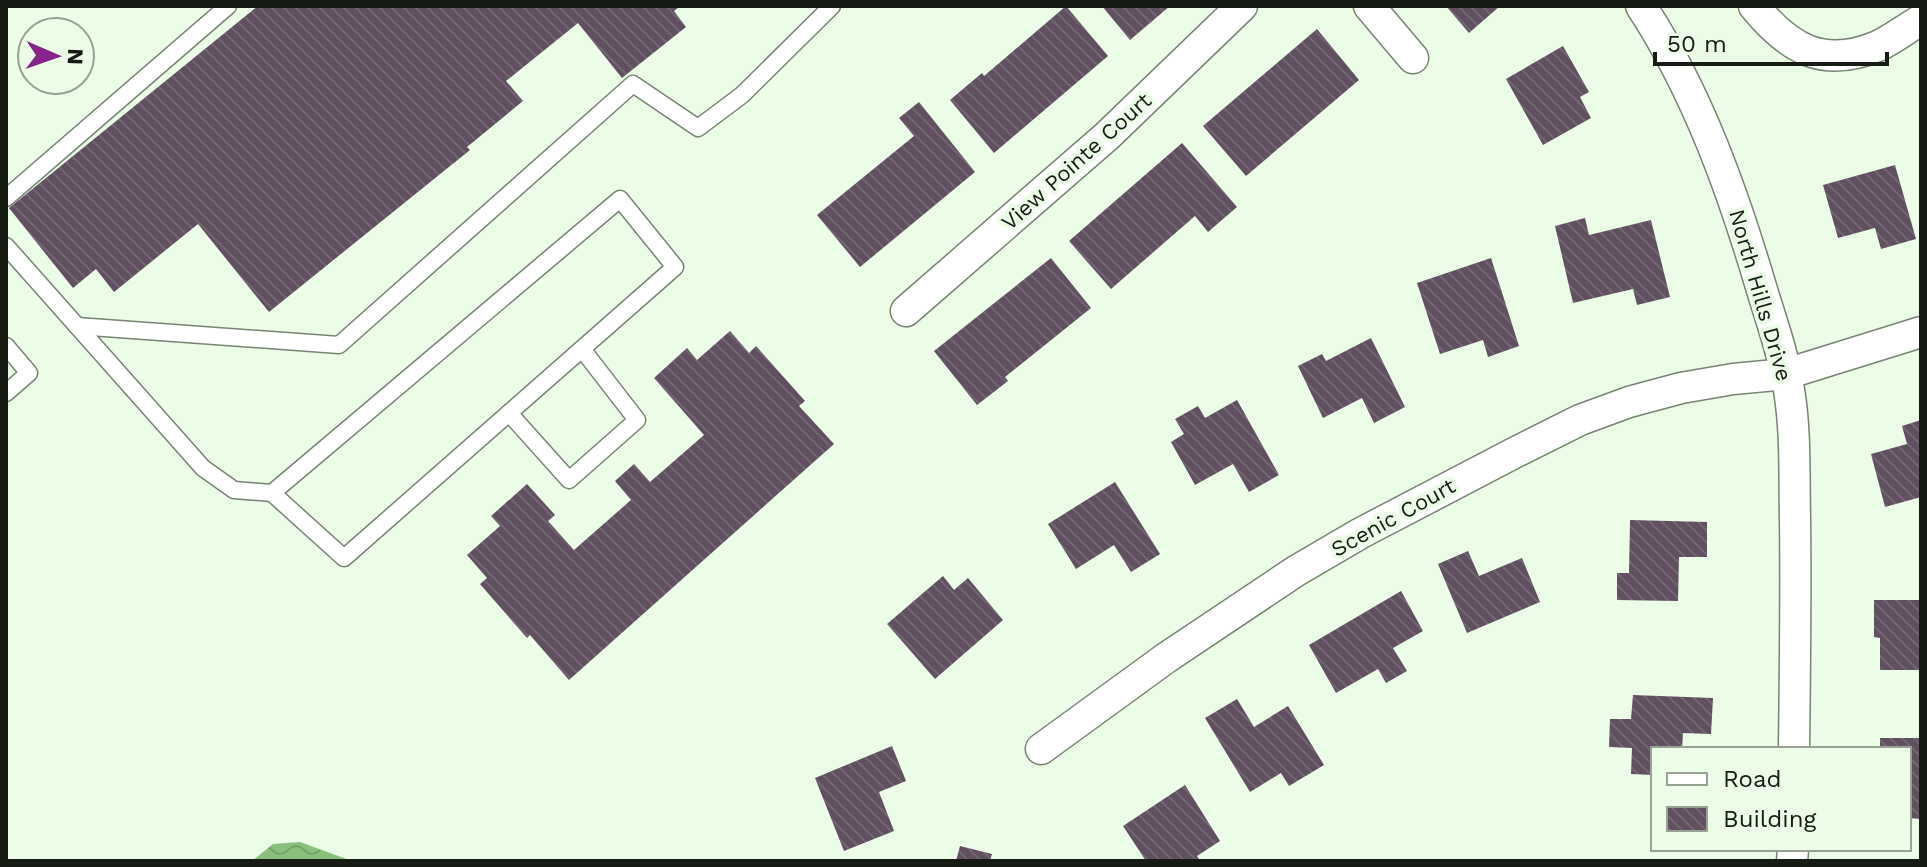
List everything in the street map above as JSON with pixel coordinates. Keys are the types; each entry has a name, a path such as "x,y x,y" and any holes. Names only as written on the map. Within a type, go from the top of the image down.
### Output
{"street":[{"name":"View Pointe Court","path":"906,311 1107,136 1242,6"},
{"path":"1369,6 1413,58"},
{"name":"North Hills Drive","path":"1641,6 1694,102 1724,173 1786,374 1794,431 1794,747"},
{"path":"1754,6 1771,27 1788,41 1808,51 1830,56 1852,54 1880,45 1921,20"},
{"name":"Scenic Court","path":"1041,749 1166,658 1296,571 1361,533 1580,420 1681,388 1786,374 1921,332"}],"lane":[{"path":"6,198 228,6"},
{"path":"77,326 339,345 633,84 698,128 742,95 832,6"},
{"path":"6,246 203,468 234,490 272,493 344,558 675,267 620,199 272,493"},
{"path":"6,346 29,373 6,393"},
{"path":"509,413 569,480 637,420 582,349"}],"water":[{"path":"300,842 352,861 252,861 273,844"}],"building":[{"path":"258,6 680,6 674,11 686,27 622,78 578,23 506,81 523,101 467,147 470,150 269,312 198,224 114,292 96,269 73,288 9,208"},
{"path":"1066,6 1108,56 994,153 950,100 982,73 984,76"},
{"path":"1102,6 1170,6 1130,40"},
{"path":"1446,6 1500,6 1469,33"},
{"path":"1317,29 1359,80 1246,176 1203,126"},
{"path":"1563,46 1589,92 1580,97 1591,118 1543,145 1506,79"},
{"path":"919,102 975,172 860,267 817,215 914,136 899,118"},
{"path":"1182,143 1237,207 1208,232 1195,216 1111,289 1069,241"},
{"path":"1895,165 1916,239 1881,249 1875,228 1838,238 1823,185"},
{"path":"1585,218 1589,235 1651,220 1670,297 1637,305 1633,289 1573,303 1555,226"},
{"path":"1051,258 1091,308 1005,377 1008,381 977,405 934,351"},
{"path":"1491,258 1519,346 1488,357 1483,340 1440,354 1417,283"},
{"path":"730,331 749,353 756,346 805,401 799,406 834,444 569,680 480,584 487,578 467,555 500,526 491,516 527,484 555,515 548,521 574,550 631,500 615,481 634,464 650,482 704,435 654,378 687,348 697,360"},
{"path":"1371,338 1405,407 1374,423 1362,398 1323,418 1298,366 1322,354 1326,361"},
{"path":"1237,400 1279,475 1249,492 1233,464 1195,485 1171,442 1184,434 1175,419 1198,406 1205,418"},
{"path":"1921,420 1921,497 1885,507 1871,454 1907,444 1902,426"},
{"path":"1115,482 1160,554 1131,572 1114,545 1076,569 1048,524"},
{"path":"1630,520 1707,522 1707,557 1679,557 1678,601 1617,600 1617,573 1629,573"},
{"path":"1468,551 1479,576 1522,558 1540,602 1467,633 1438,564"},
{"path":"943,576 954,590 968,578 1003,620 935,679 887,624"},
{"path":"1401,591 1423,631 1393,648 1407,671 1386,683 1378,669 1336,693 1309,645"},
{"path":"1874,600 1921,600 1921,670 1880,670 1880,638 1874,637"},
{"path":"1633,695 1713,698 1711,734 1683,733 1682,747 1651,747 1651,775 1631,774 1632,748 1609,747 1610,719 1631,719"},
{"path":"1237,699 1254,727 1288,706 1324,765 1289,786 1281,773 1250,792 1205,718"},
{"path":"1880,738 1921,738 1921,819 1911,818 1911,747 1880,747"},
{"path":"892,746 906,781 879,792 894,831 844,851 815,778"},
{"path":"1185,785 1220,841 1197,856 1200,861 1146,861 1123,826"},
{"path":"960,846 992,854 990,861 956,861"}]}
